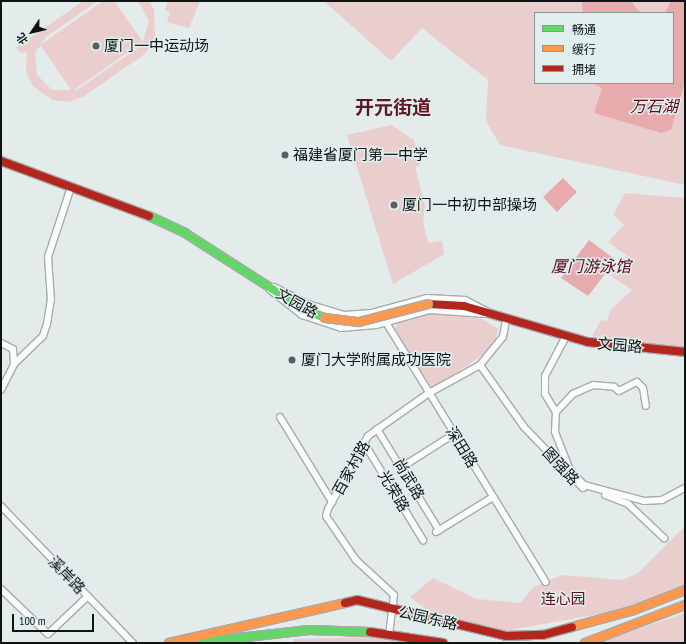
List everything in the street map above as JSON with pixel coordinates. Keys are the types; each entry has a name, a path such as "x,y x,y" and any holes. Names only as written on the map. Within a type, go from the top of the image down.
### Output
{"main road":[{"name":"文园路","path":"1,161 179,230 305,310 325,318 359,322 428,304 464,306 565,338 685,352"},
{"name":"公园东路","path":"169,643 357,600 506,636 543,634 634,610 685,590"},
{"path":"585,643 685,605"},
{"name":"公园东路","path":"193,643 234,640 309,630 389,635 443,643"}],"street":[{"path":"1,390 14,364 43,336 47,324 51,300 48,257 71,187"},
{"path":"263,283 327,311 358,316 379,312 414,300 445,297 477,304 491,314"},
{"path":"263,283 283,304 323,324 359,328 430,310 491,314"},
{"name":"深田路","path":"379,312 546,582"},
{"name":"百家村路","path":"389,635 394,610 394,595 356,560 326,516 364,443 377,429 429,393 480,365 503,337 506,320"},
{"path":"565,338 545,376 545,394 556,412 555,432 562,456 584,486 644,501 662,500 685,488"},
{"path":"1,343 13,349 14,364"},
{"name":"图强路","path":"480,365 524,427 577,485 628,504 664,538"},
{"path":"556,412 573,394 593,385 619,391 636,382 643,388 646,406"},
{"path":"280,417 332,502"},
{"name":"尚武路","path":"377,429 402,467 438,531 493,497"},
{"path":"402,467 454,434"},
{"name":"光荣路","path":"364,443 423,540"},
{"name":"溪岸路","path":"1,506 133,643"},
{"path":"1,589 48,634 88,596"}],"green space":[{"path":"83,1 98,1 46,37 35,53 37,75 52,90 77,90 142,45 149,21 138,1 149,1 154,9 155,37 145,54 84,96 69,102 52,100 33,86 26,71 27,51 21,54 16,48"},
{"path":"103,1 114,1 143,42 72,91 40,45"},
{"path":"168,1 200,1 189,28 167,22 170,12 165,10"},
{"path":"324,1 685,1 685,185 500,145 486,121 488,80 422,28 391,61"},
{"name":"厦门一中初中部操场","path":"391,125 414,140 420,165 415,167 425,205 423,222 428,243 442,241 444,254 393,284 347,135"},
{"path":"625,193 685,198 685,349 592,336 601,320 607,321 610,310 632,290 611,276 627,256 608,242 624,225 613,215"},
{"path":"443,313 482,319 498,329 494,347 433,389 394,331 397,323 411,317"},
{"name":"连心园","path":"685,526 685,588 632,608 505,631 456,625 428,611 410,597 433,578 476,599 520,603 534,587 562,575 622,580 638,573"},
{"path":"685,613 685,643 598,643"},
{"path":"376,637 414,643 294,643 293,639"}],"water":[{"path":"582,1 631,1 639,12 583,12"},
{"name":"万石湖","path":"671,1 685,1 685,81 671,130 661,133 594,113 602,88 594,84 674,84 674,12 666,12"},
{"path":"563,178 577,192 557,212 543,197"},
{"name":"厦门游泳馆","path":"589,240 616,260 588,296 561,278"}],"traffic: fast":[{"path":"149,216 185,233 305,310 325,318"},
{"path":"193,643 309,630 370,632"}],"traffic: slow":[{"path":"325,318 359,322 428,304"},
{"path":"572,627 634,610 685,590"},
{"path":"169,643 345,603"},
{"path":"585,643 685,605"}],"traffic: jam":[{"path":"1,161 149,216"},
{"path":"428,304 464,306 588,342 685,352"},
{"path":"345,603 357,600 506,636 543,635 572,627"},
{"path":"370,632 443,643"}],"place":[{"name":"厦门一中运动场","path":"96,46"},
{"name":"福建省厦门第一中学","path":"285,155"},
{"name":"厦门一中初中部操场","path":"394,205"},
{"name":"厦门大学附属成功医院","path":"292,360"}],"district":[{"name":"开元街道","path":"393,108"}]}
